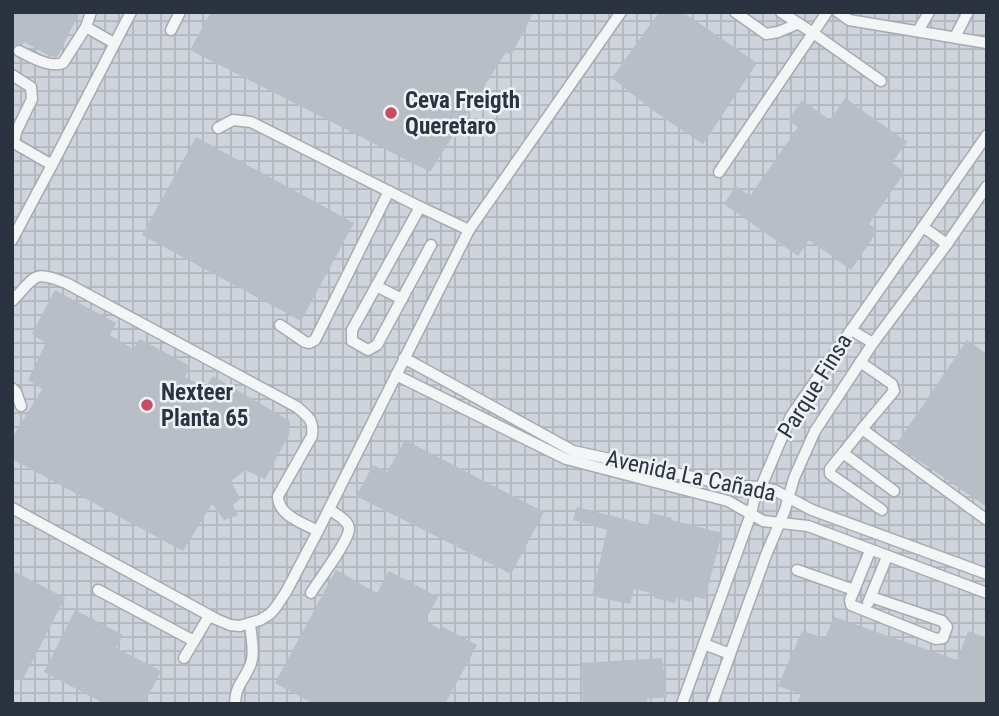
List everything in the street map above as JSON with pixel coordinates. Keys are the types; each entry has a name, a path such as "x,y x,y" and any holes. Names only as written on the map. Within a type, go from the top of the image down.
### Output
{"street":[{"path":"19,51 45,63 62,63 86,27 91,12"},
{"path":"12,240 131,12"},
{"path":"171,30 180,12"},
{"path":"12,508 230,625 250,624 270,614 318,531 470,230 621,12"},
{"path":"735,12 766,33 778,32 797,23"},
{"path":"781,12 881,81"},
{"path":"719,172 827,12"},
{"path":"838,12 849,20 987,43"},
{"path":"918,31 929,12"},
{"path":"956,37 968,12"},
{"path":"86,27 114,43"},
{"path":"12,75 32,87 32,99 13,143 52,165"},
{"path":"218,128 233,120 251,122 470,230"},
{"name":"Parque Finsa","path":"682,704 754,500 791,416 987,135"},
{"path":"712,704 785,510 794,478 815,431 873,343 987,186"},
{"path":"280,325 305,342 315,340 389,191"},
{"path":"420,207 352,330 352,341 368,350 377,345 431,245"},
{"path":"923,227 947,244"},
{"path":"12,301 34,278 45,274 297,407 309,417 313,426 312,436 278,496 278,503 292,518 318,531"},
{"path":"376,286 402,299"},
{"path":"851,330 873,343"},
{"name":"Avenida La Cañada","path":"404,358 573,451 734,486 774,490 812,510 987,574"},
{"path":"860,362 892,384 894,391 830,469 830,474 882,510"},
{"path":"396,375 566,459 729,501 763,521 808,526 987,593"},
{"path":"12,388 22,406"},
{"path":"862,429 987,520"},
{"path":"843,453 894,491"},
{"path":"310,593 346,539 349,528 346,522 329,509"},
{"path":"870,551 850,600 852,605 936,639 943,638 947,627 942,621 871,597"},
{"path":"866,610 887,557"},
{"path":"797,570 854,590"},
{"path":"98,590 194,641"},
{"path":"184,658 209,616"},
{"path":"235,704 235,692 251,667 250,624"},
{"path":"704,645 730,654"}],"shaded area":[{"path":"12,12 987,12 987,704 12,704"}],"building":[{"path":"12,12 80,12 57,57 24,42 12,48 15,38 12,37"},
{"name":"Ceva Freigth Queretaro","path":"211,12 534,12 511,55 506,52 430,172 190,50"},
{"path":"659,12 683,12 757,63 703,144 655,112 612,78"},
{"path":"845,98 907,142 892,163 905,172 869,224 878,230 851,270 809,240 798,256 724,204 736,186 750,196 798,127 788,120 802,100 830,120"},
{"path":"196,137 354,223 301,321 142,235"},
{"name":"Nexteer Planta 65","path":"55,290 116,323 110,335 133,349 140,339 190,366 185,377 205,388 213,376 290,421 289,435 265,479 245,470 231,481 240,499 233,505 238,515 224,520 212,504 183,551 12,459 12,438 42,389 28,380 46,343 32,334"},
{"path":"967,340 987,354 987,507 896,445"},
{"path":"405,440 544,512 511,574 356,496 373,465 387,472"},
{"path":"577,507 648,525 651,513 722,533 705,599 692,596 691,602 676,598 675,603 634,589 630,604 592,596 607,530 573,520"},
{"path":"12,570 65,598 22,681 12,676"},
{"path":"336,570 377,593 389,571 438,597 425,621 477,645 445,704 314,704 275,683"},
{"path":"75,610 123,635 116,648 161,671 144,704 105,704 44,672"},
{"path":"834,617 957,660 968,631 987,638 987,704 797,704 801,694 778,686 802,631 825,638"},
{"path":"662,658 667,697 647,699 647,704 583,704 582,663"}],"place":[{"name":"Ceva Freigth Queretaro","path":"391,113"},
{"name":"Nexteer Planta 65","path":"147,405"}]}
